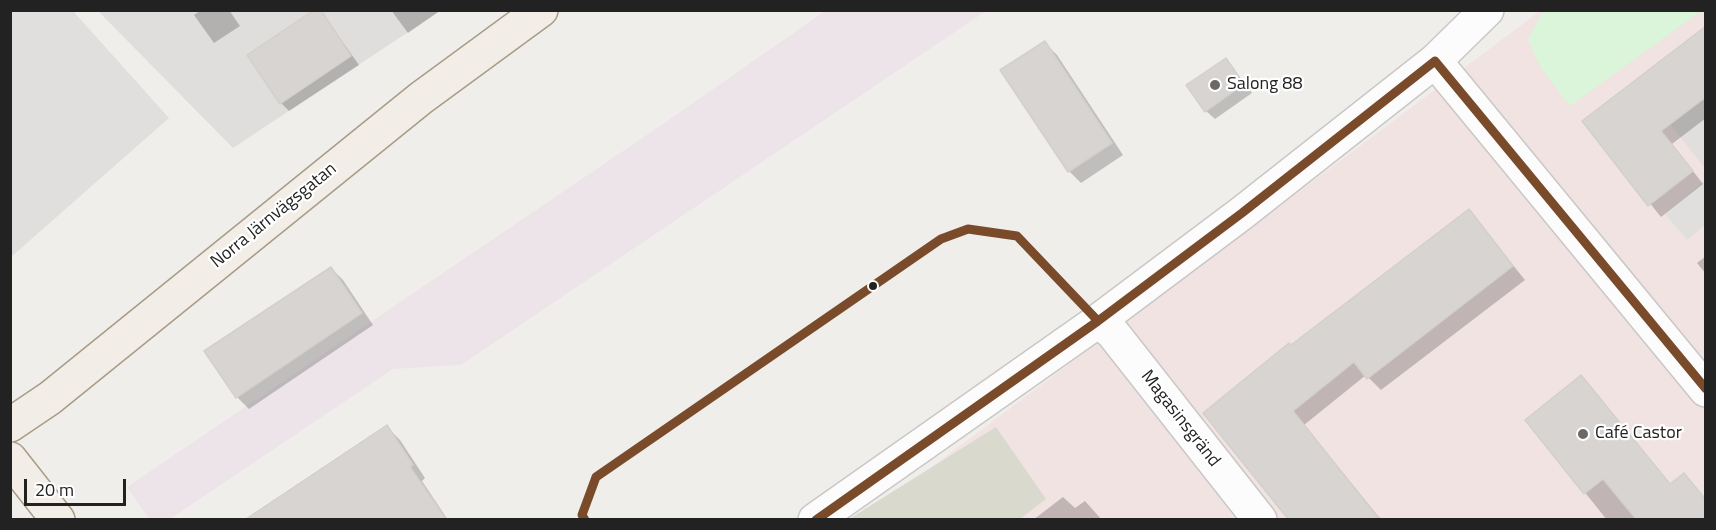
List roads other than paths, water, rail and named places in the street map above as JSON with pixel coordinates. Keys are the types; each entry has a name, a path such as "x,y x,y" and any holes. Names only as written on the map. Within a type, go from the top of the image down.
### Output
{"main road":[{"name":"Norra Järnvägsgatan","path":"10,425 50,398 421,98 541,10"},
{"path":"10,459 58,519"}],"street":[{"path":"815,519 1098,321 1242,213 1435,62 1487,10"},
{"path":"1435,62 1706,390"},
{"name":"Magasinsgränd","path":"1098,321 1112,332 1260,519"}],"place":[{"name":"Salong 88","path":"1215,85"},
{"name":"Café Castor","path":"1583,434"}]}
